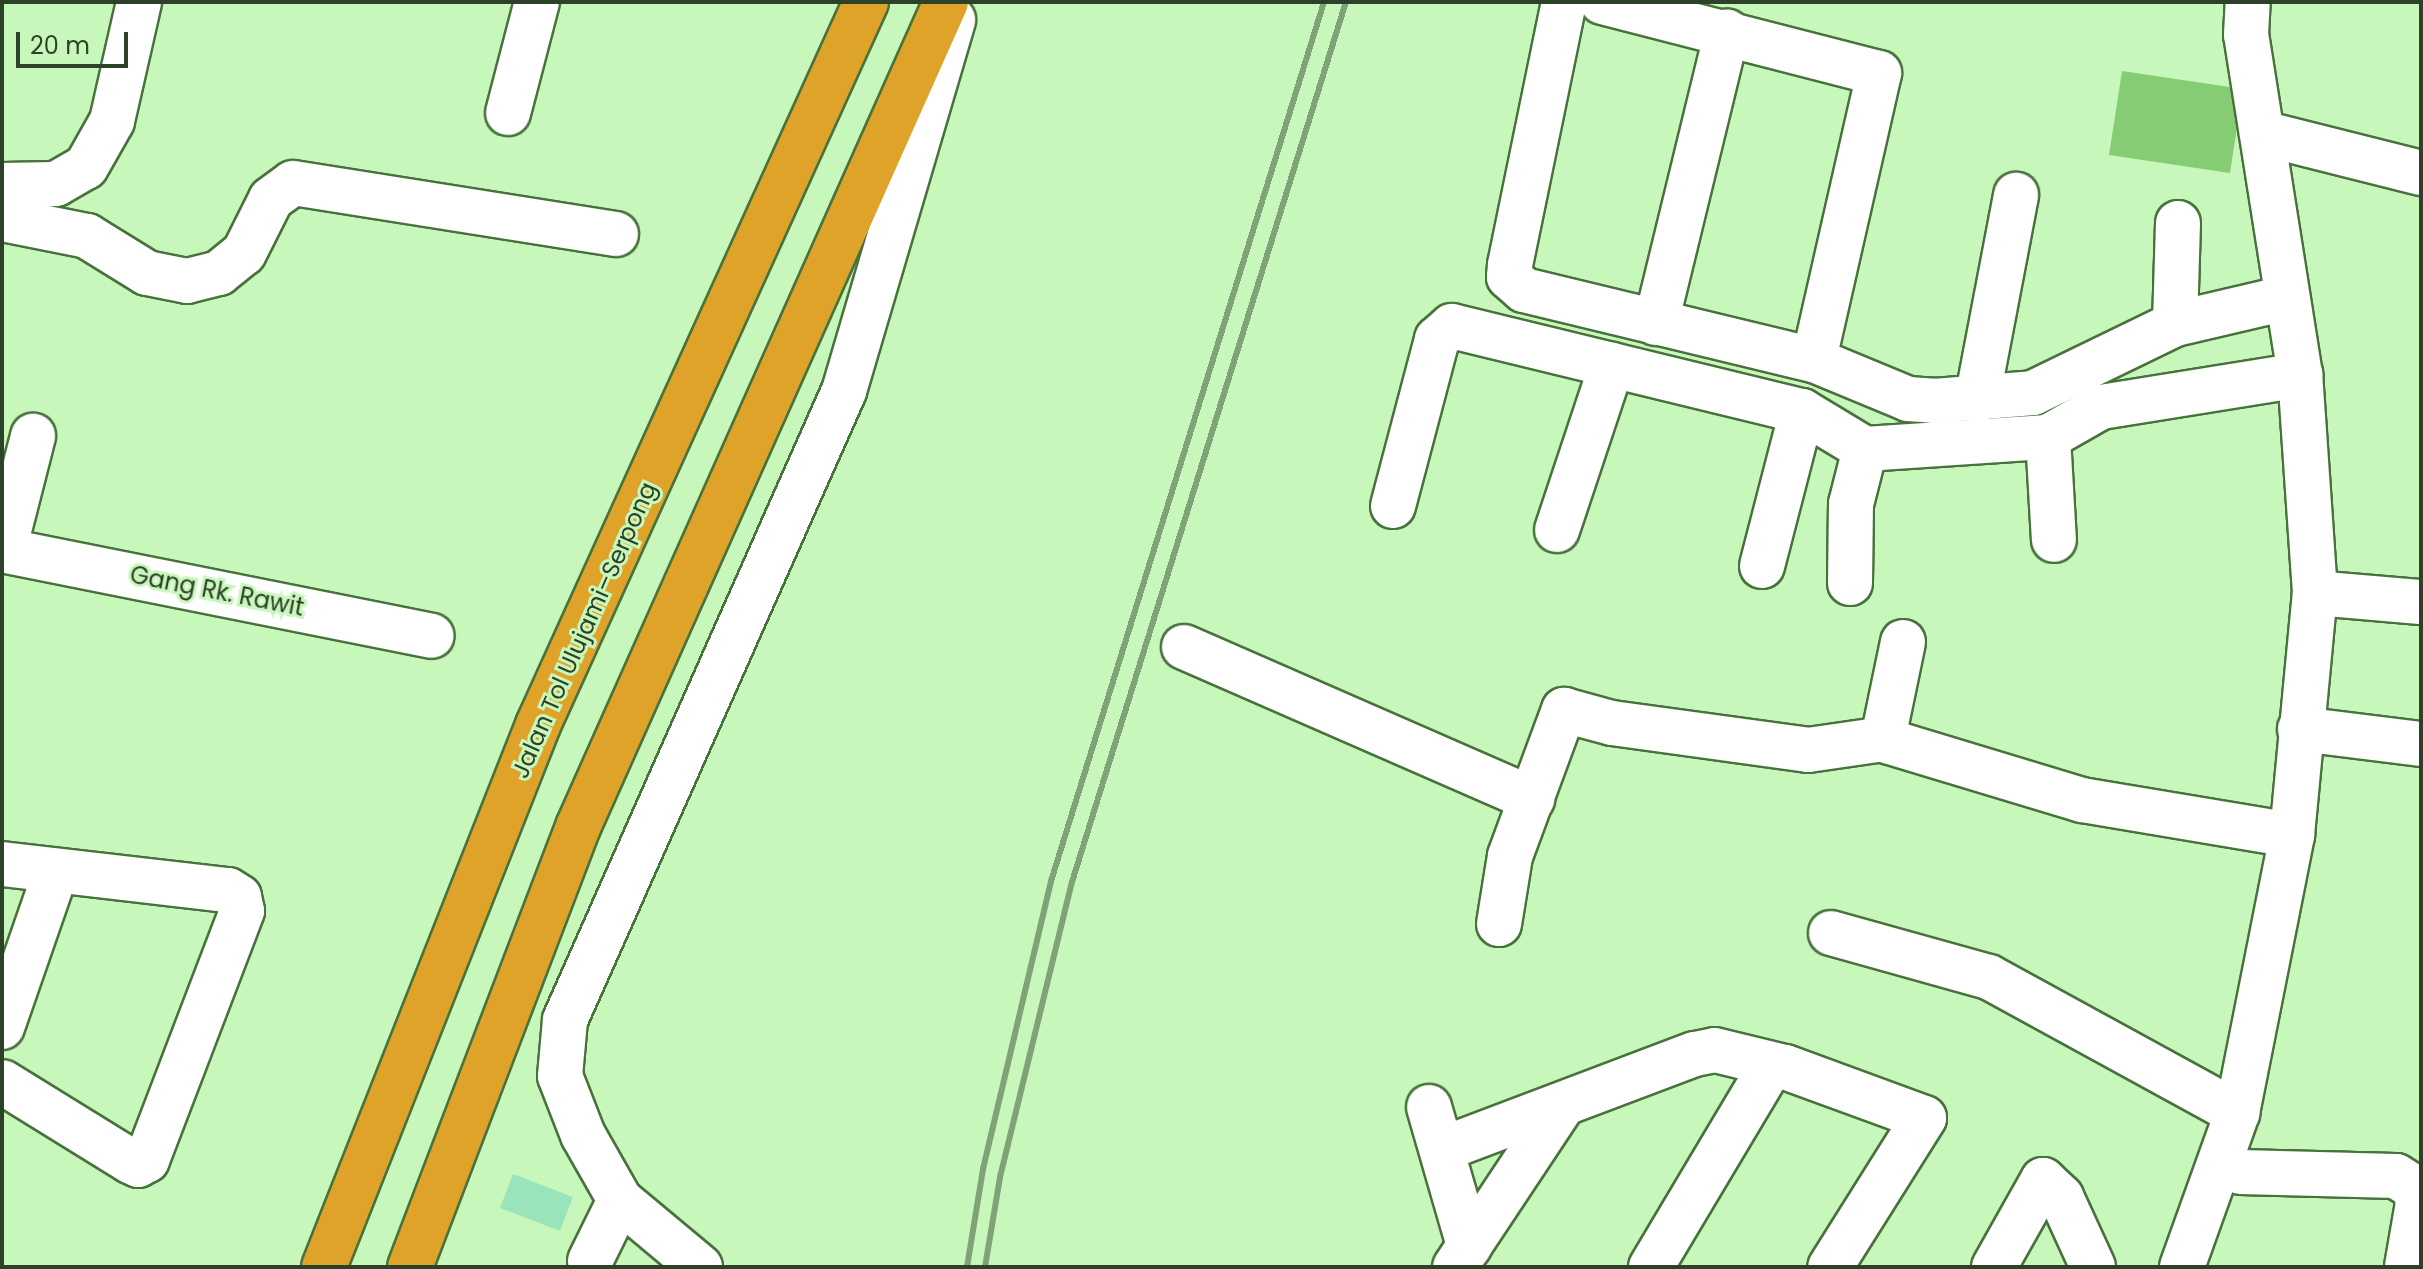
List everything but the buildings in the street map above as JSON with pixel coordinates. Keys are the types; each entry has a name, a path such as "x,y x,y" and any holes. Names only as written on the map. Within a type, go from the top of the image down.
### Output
{"highway":[{"name":"Jalan Tol Ulujami–Serpong","path":"324,1267 538,725 866,2"},
{"path":"410,1267 578,827 946,2"}],"street":[{"path":"2,185 56,184 86,167 112,121 139,2"},
{"path":"508,113 537,2"},
{"path":"700,1267 620,1200 564,1095 560,1076 565,1020 844,391 958,2"},
{"path":"1564,2 1509,277 1524,290 1814,360 1908,399 1977,400 2033,393 2175,324 2286,298"},
{"path":"1602,2 1879,73 1814,360"},
{"path":"2182,1267 2237,1113 2292,835 2315,593 2300,375 2246,35 2248,2"},
{"path":"1656,323 1727,32"},
{"path":"2262,133 2421,173"},
{"path":"2,219 87,236 147,273 187,281 219,273 244,253 271,199 293,183 616,234"},
{"path":"1977,400 2016,195"},
{"path":"2175,324 2178,223"},
{"path":"1393,506 1422,382 1444,330 1452,326 1802,411 1865,449 2048,437 2101,407 2300,375"},
{"path":"1557,530 1612,365"},
{"path":"1762,566 1802,411"},
{"path":"3,550 33,436"},
{"path":"2048,437 2054,540"},
{"path":"1850,583 1851,504 1865,449"},
{"name":"Gang Rk. Rawit","path":"3,550 431,636"},
{"path":"2315,593 2421,602"},
{"path":"1884,739 1903,642"},
{"path":"1184,647 1532,799"},
{"path":"1499,924 1510,856 1532,799 1550,736 1564,710 1612,723 1808,750 1884,739 2082,800 2292,835"},
{"path":"2300,729 2421,744"},
{"path":"2,864 228,890 239,897 242,911 147,1160 138,1165 130,1161 2,1082"},
{"path":"2,1027 56,871"},
{"path":"1831,933 1989,977 2237,1113"},
{"path":"1443,1149 1695,1054 1715,1050 1770,1067 1785,1067 1924,1118 1830,1267"},
{"path":"1651,1267 1770,1067"},
{"path":"1462,1256 1562,1106"},
{"path":"1429,1107 1443,1149 1462,1256"},
{"path":"2240,1172 2396,1176 2415,1188 2418,1203 2407,1267"},
{"path":"1994,1267 2043,1180 2061,1197 2093,1267"},
{"path":"586,1265 620,1200"}],"green space":[{"path":"2122,71 2243,89 2230,173 2109,155"}],"railway":[{"path":"967,1267 983,1169 1052,878 1324,2"},
{"path":"985,1267 1000,1177 1072,882 1346,2"}]}
